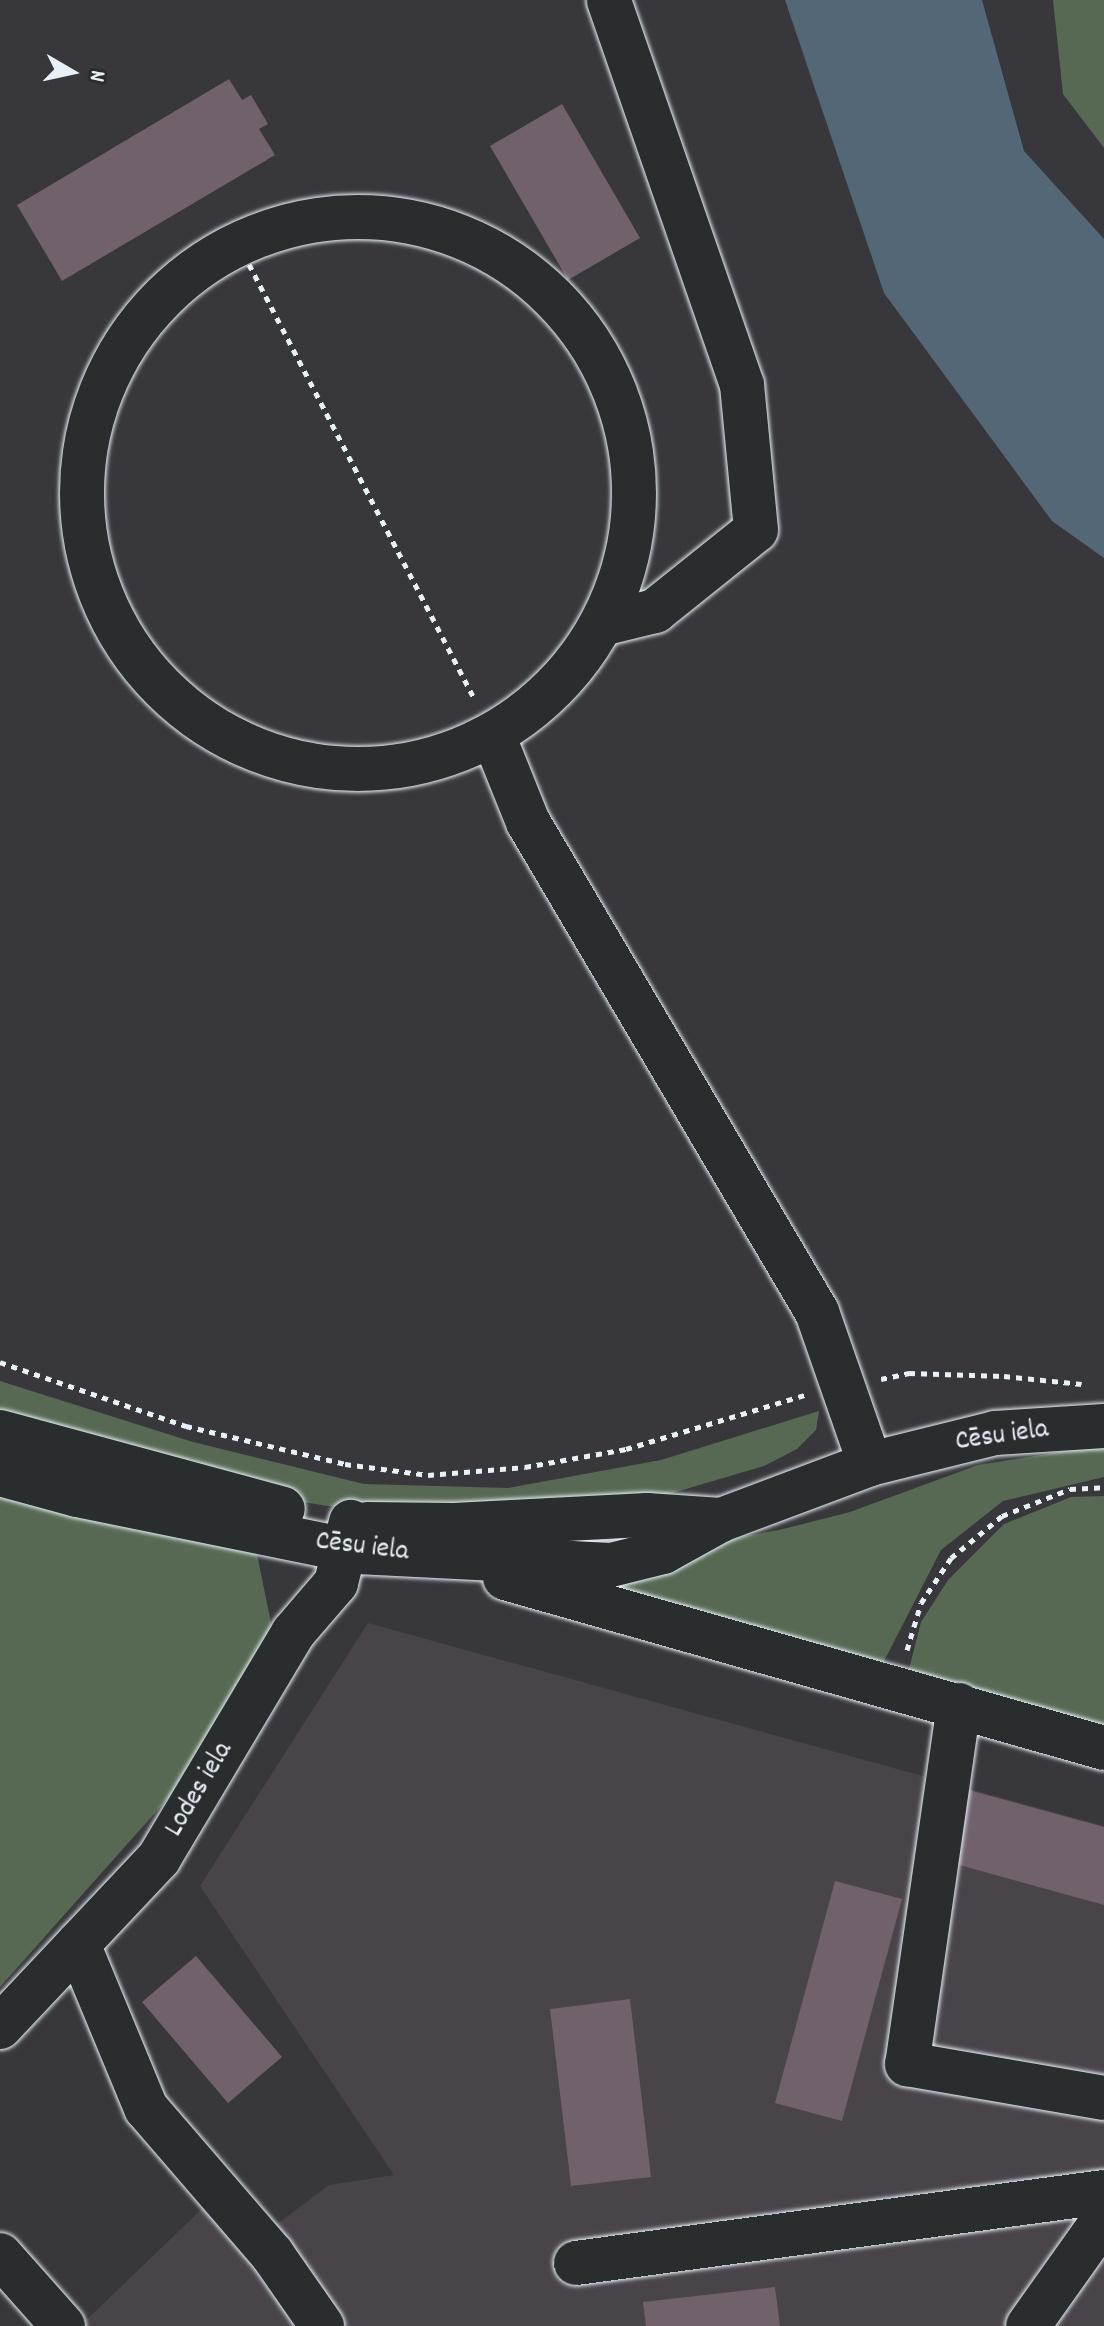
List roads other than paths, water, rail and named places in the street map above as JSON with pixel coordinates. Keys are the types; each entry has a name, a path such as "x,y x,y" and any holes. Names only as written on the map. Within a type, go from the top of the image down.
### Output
{"street":[{"path":"602,624 655,611 756,530 742,385 609,0"},
{"path":"388,217 463,236 530,275 583,331 619,399 635,475 629,552 602,624 569,673 526,714 493,735 450,756 393,769 306,767 224,738 156,685 107,613 82,529 84,443 114,361 166,292 238,243 311,219 388,217"},
{"path":"493,735 528,822 817,1312 870,1464"},
{"name":"Cēsu iela","path":"0,1474 77,1495 349,1536 426,1556 611,1565 663,1552 721,1520 870,1464 995,1433 1104,1426"},
{"name":"Cēsu iela","path":"0,1432 300,1514 349,1536 454,1525 647,1515 721,1520"},
{"name":"Lodes iela","path":"0,2027 159,1858 293,1633 336,1583 349,1536"},
{"path":"426,1556 1104,1748"},
{"path":"959,1705 907,2064 1104,2098"},
{"path":"78,1944 146,2108 272,2254 322,2326"},
{"path":"576,2263 1104,2192"},
{"path":"1028,2326 1104,2219"},
{"path":"0,2255 63,2326"}],"water":[{"path":"785,0 982,0 1024,151 1104,239 1104,558 1052,521 884,293"}]}
